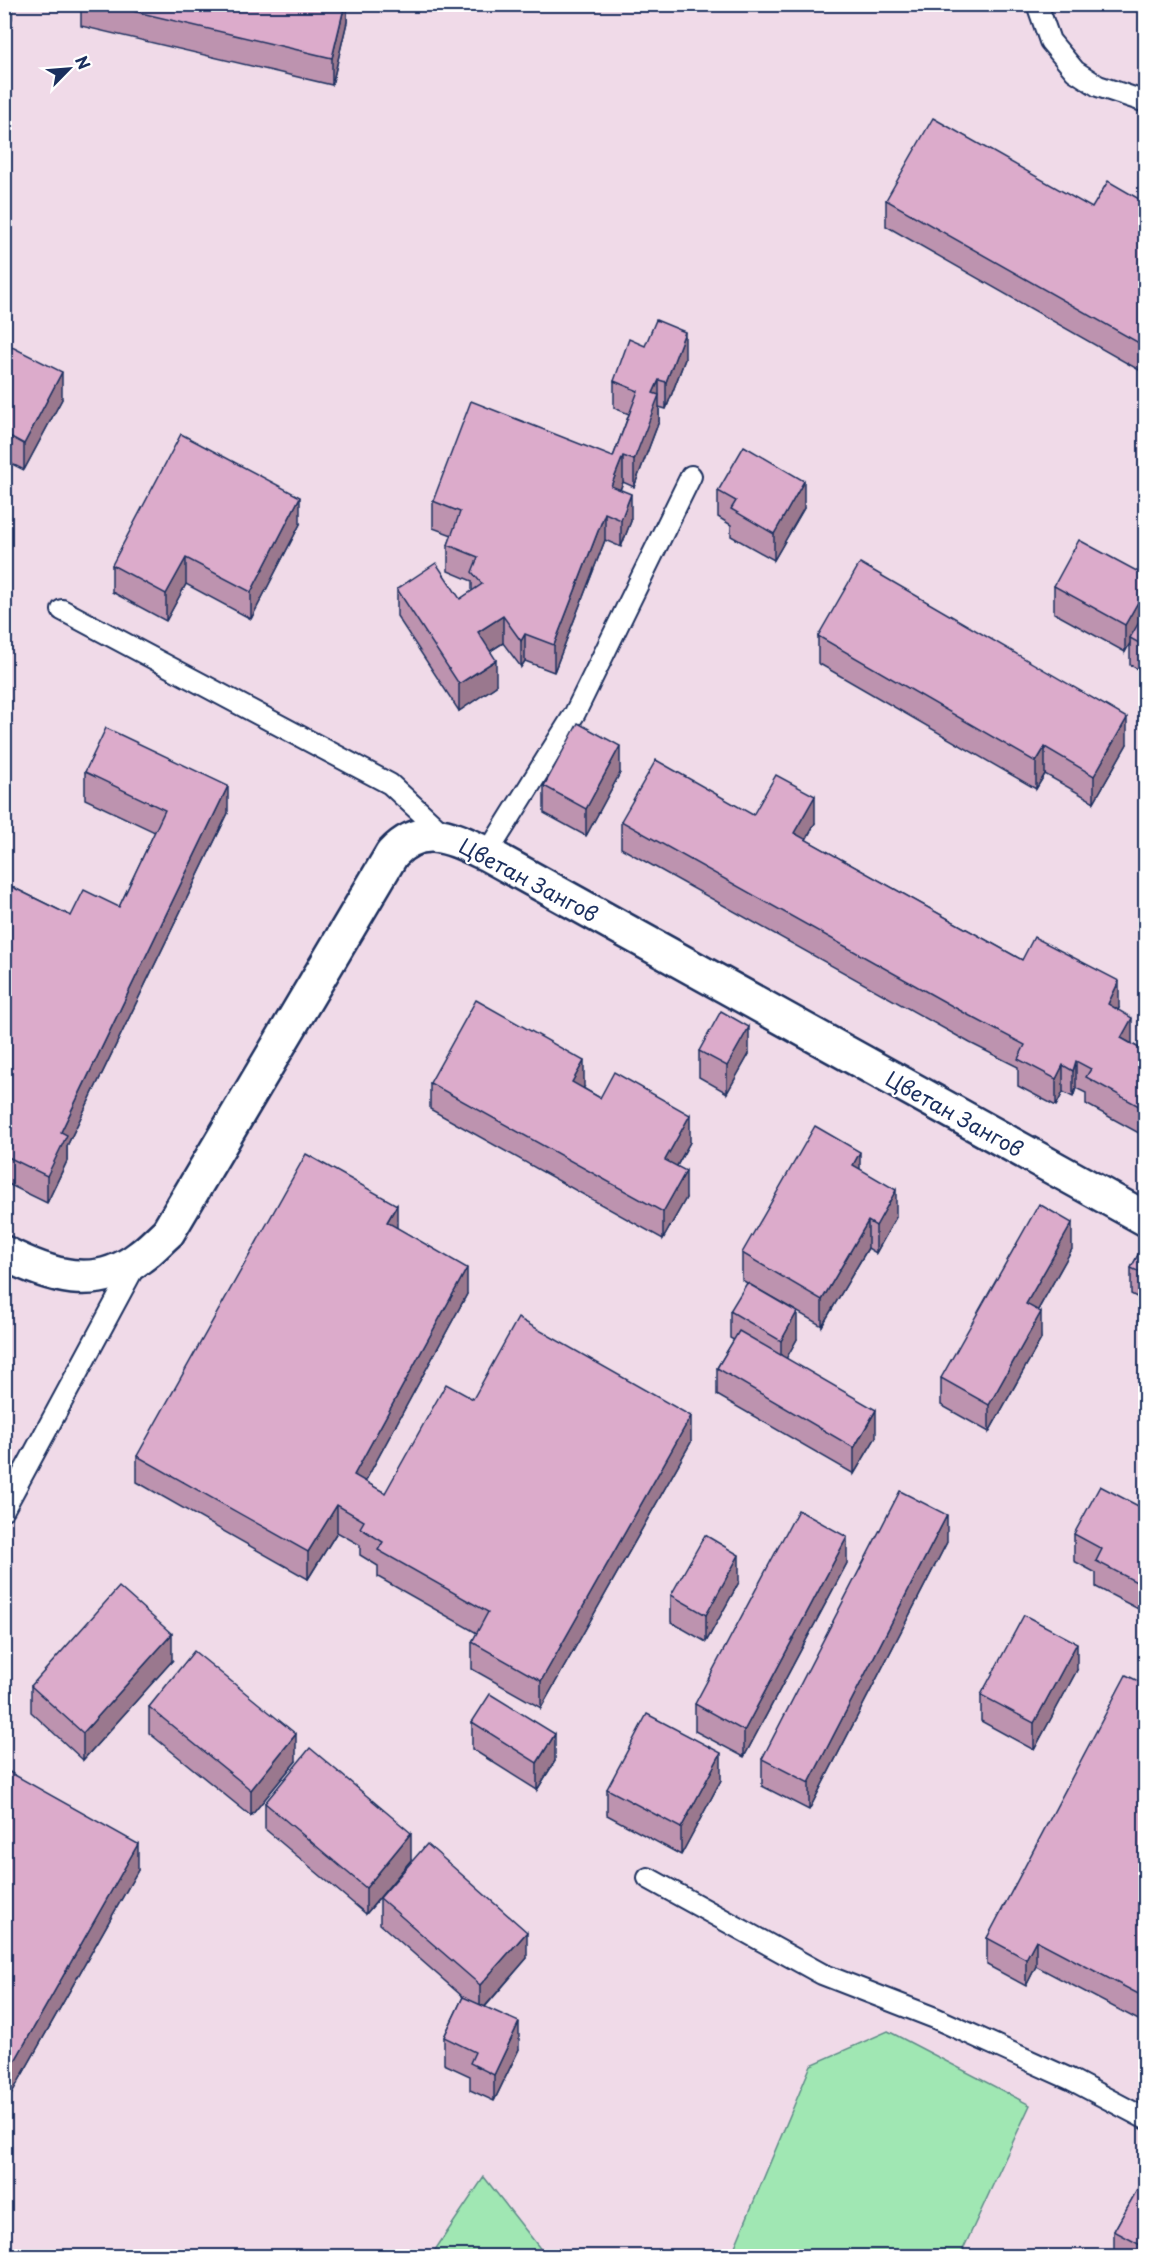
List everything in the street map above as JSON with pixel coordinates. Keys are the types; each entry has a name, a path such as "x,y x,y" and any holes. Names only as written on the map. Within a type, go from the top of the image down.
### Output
{"street":[{"name":"Цветан Зангов","path":"4,1253 35,1269 68,1278 108,1275 139,1259 168,1232 392,854 401,844 428,835 445,835 487,854 1146,1219"}],"lane":[{"path":"1037,4 1050,41 1075,71 1098,86 1146,102"},
{"path":"487,854 575,713 690,476"},
{"path":"62,610 390,784 445,835"},
{"path":"4,1509 139,1259"},
{"path":"648,1878 822,1974 956,2028 1070,2079 1146,2120"}],"shaded area":[{"path":"5,5 1145,5 1145,2256 5,2256"}],"green space":[{"path":"888,2031 1030,2105 960,2256 731,2256 811,2065"},
{"path":"484,2177 546,2256 431,2256"}],"building":[{"path":"103,4 345,4 332,58"},
{"path":"933,118 1092,208 1108,181 1146,203 1146,347 886,200"},
{"path":"656,320 685,332 666,382 659,380 653,393 659,395 634,460 623,456 611,486 631,494 621,520 605,513 554,645 525,634 521,641 503,616 478,632 496,660 459,684 397,589 436,563 460,599 482,584 472,572 478,557 448,545 460,512 433,501 471,401 613,457 638,391 614,381 629,339 645,346"},
{"path":"4,343 62,372 24,444 4,433"},
{"path":"181,434 300,497 251,592 186,558 166,594 112,565"},
{"path":"744,446 804,481 774,534 731,509 736,501 718,491"},
{"path":"1079,540 1146,576 1146,588 1125,625 1054,586"},
{"path":"860,563 1127,718 1094,776 1045,747 1036,762 818,636"},
{"path":"1146,610 1146,647 1130,638"},
{"path":"578,723 620,746 586,809 544,786"},
{"path":"106,728 228,786 61,1132 67,1135 47,1176 4,1155 4,883 71,916 84,890 119,907 165,810 85,772"},
{"path":"656,760 753,815 776,775 815,796 794,833 1022,960 1034,937 1119,981 1108,1004 1132,1018 1121,1038 1144,1051 1146,1048 1146,1110 1086,1077 1091,1069 1076,1061 1073,1071 1063,1065 1056,1079 1018,1059 1025,1045 621,821"},
{"path":"476,1000 584,1061 572,1082 600,1098 614,1072 690,1115 665,1160 686,1171 663,1212 430,1083"},
{"path":"721,1011 749,1027 727,1066 699,1051"},
{"path":"815,1126 860,1152 853,1165 896,1190 876,1226 868,1221 822,1300 742,1253"},
{"path":"306,1154 397,1205 387,1222 467,1268 354,1475 385,1493 446,1384 473,1399 518,1318 691,1416 541,1681 472,1642 488,1612 378,1550 383,1542 360,1528 364,1521 337,1505 308,1552 137,1456"},
{"path":"1039,1204 1072,1223 1026,1304 1041,1312 989,1405 941,1378"},
{"path":"1146,1240 1146,1275 1131,1268"},
{"path":"747,1283 797,1312 781,1341 730,1311"},
{"path":"739,1331 876,1410 854,1448 717,1368"},
{"path":"1100,1486 1146,1510 1146,1587 1096,1561 1102,1549 1074,1534"},
{"path":"900,1491 947,1515 809,1783 762,1759"},
{"path":"798,1510 847,1537 744,1731 695,1704"},
{"path":"705,1535 739,1555 706,1615 671,1595"},
{"path":"119,1587 172,1634 83,1733 31,1686"},
{"path":"1024,1615 1077,1643 1034,1723 981,1695"},
{"path":"194,1651 296,1734 251,1790 149,1707"},
{"path":"1126,1675 1146,1685 1146,1998 1036,1940 1026,1959 987,1938"},
{"path":"490,1694 555,1734 537,1763 472,1722"},
{"path":"647,1714 721,1753 681,1828 607,1789"},
{"path":"310,1748 411,1833 366,1888 265,1803"},
{"path":"4,1769 138,1844 4,2080 4,1863 9,1855 4,1852"},
{"path":"427,1844 527,1932 480,1985 380,1898"},
{"path":"463,1997 519,2022 494,2075 470,2063 475,2052 444,2037"},
{"path":"1146,2174 1146,2248 1114,2231"}]}
